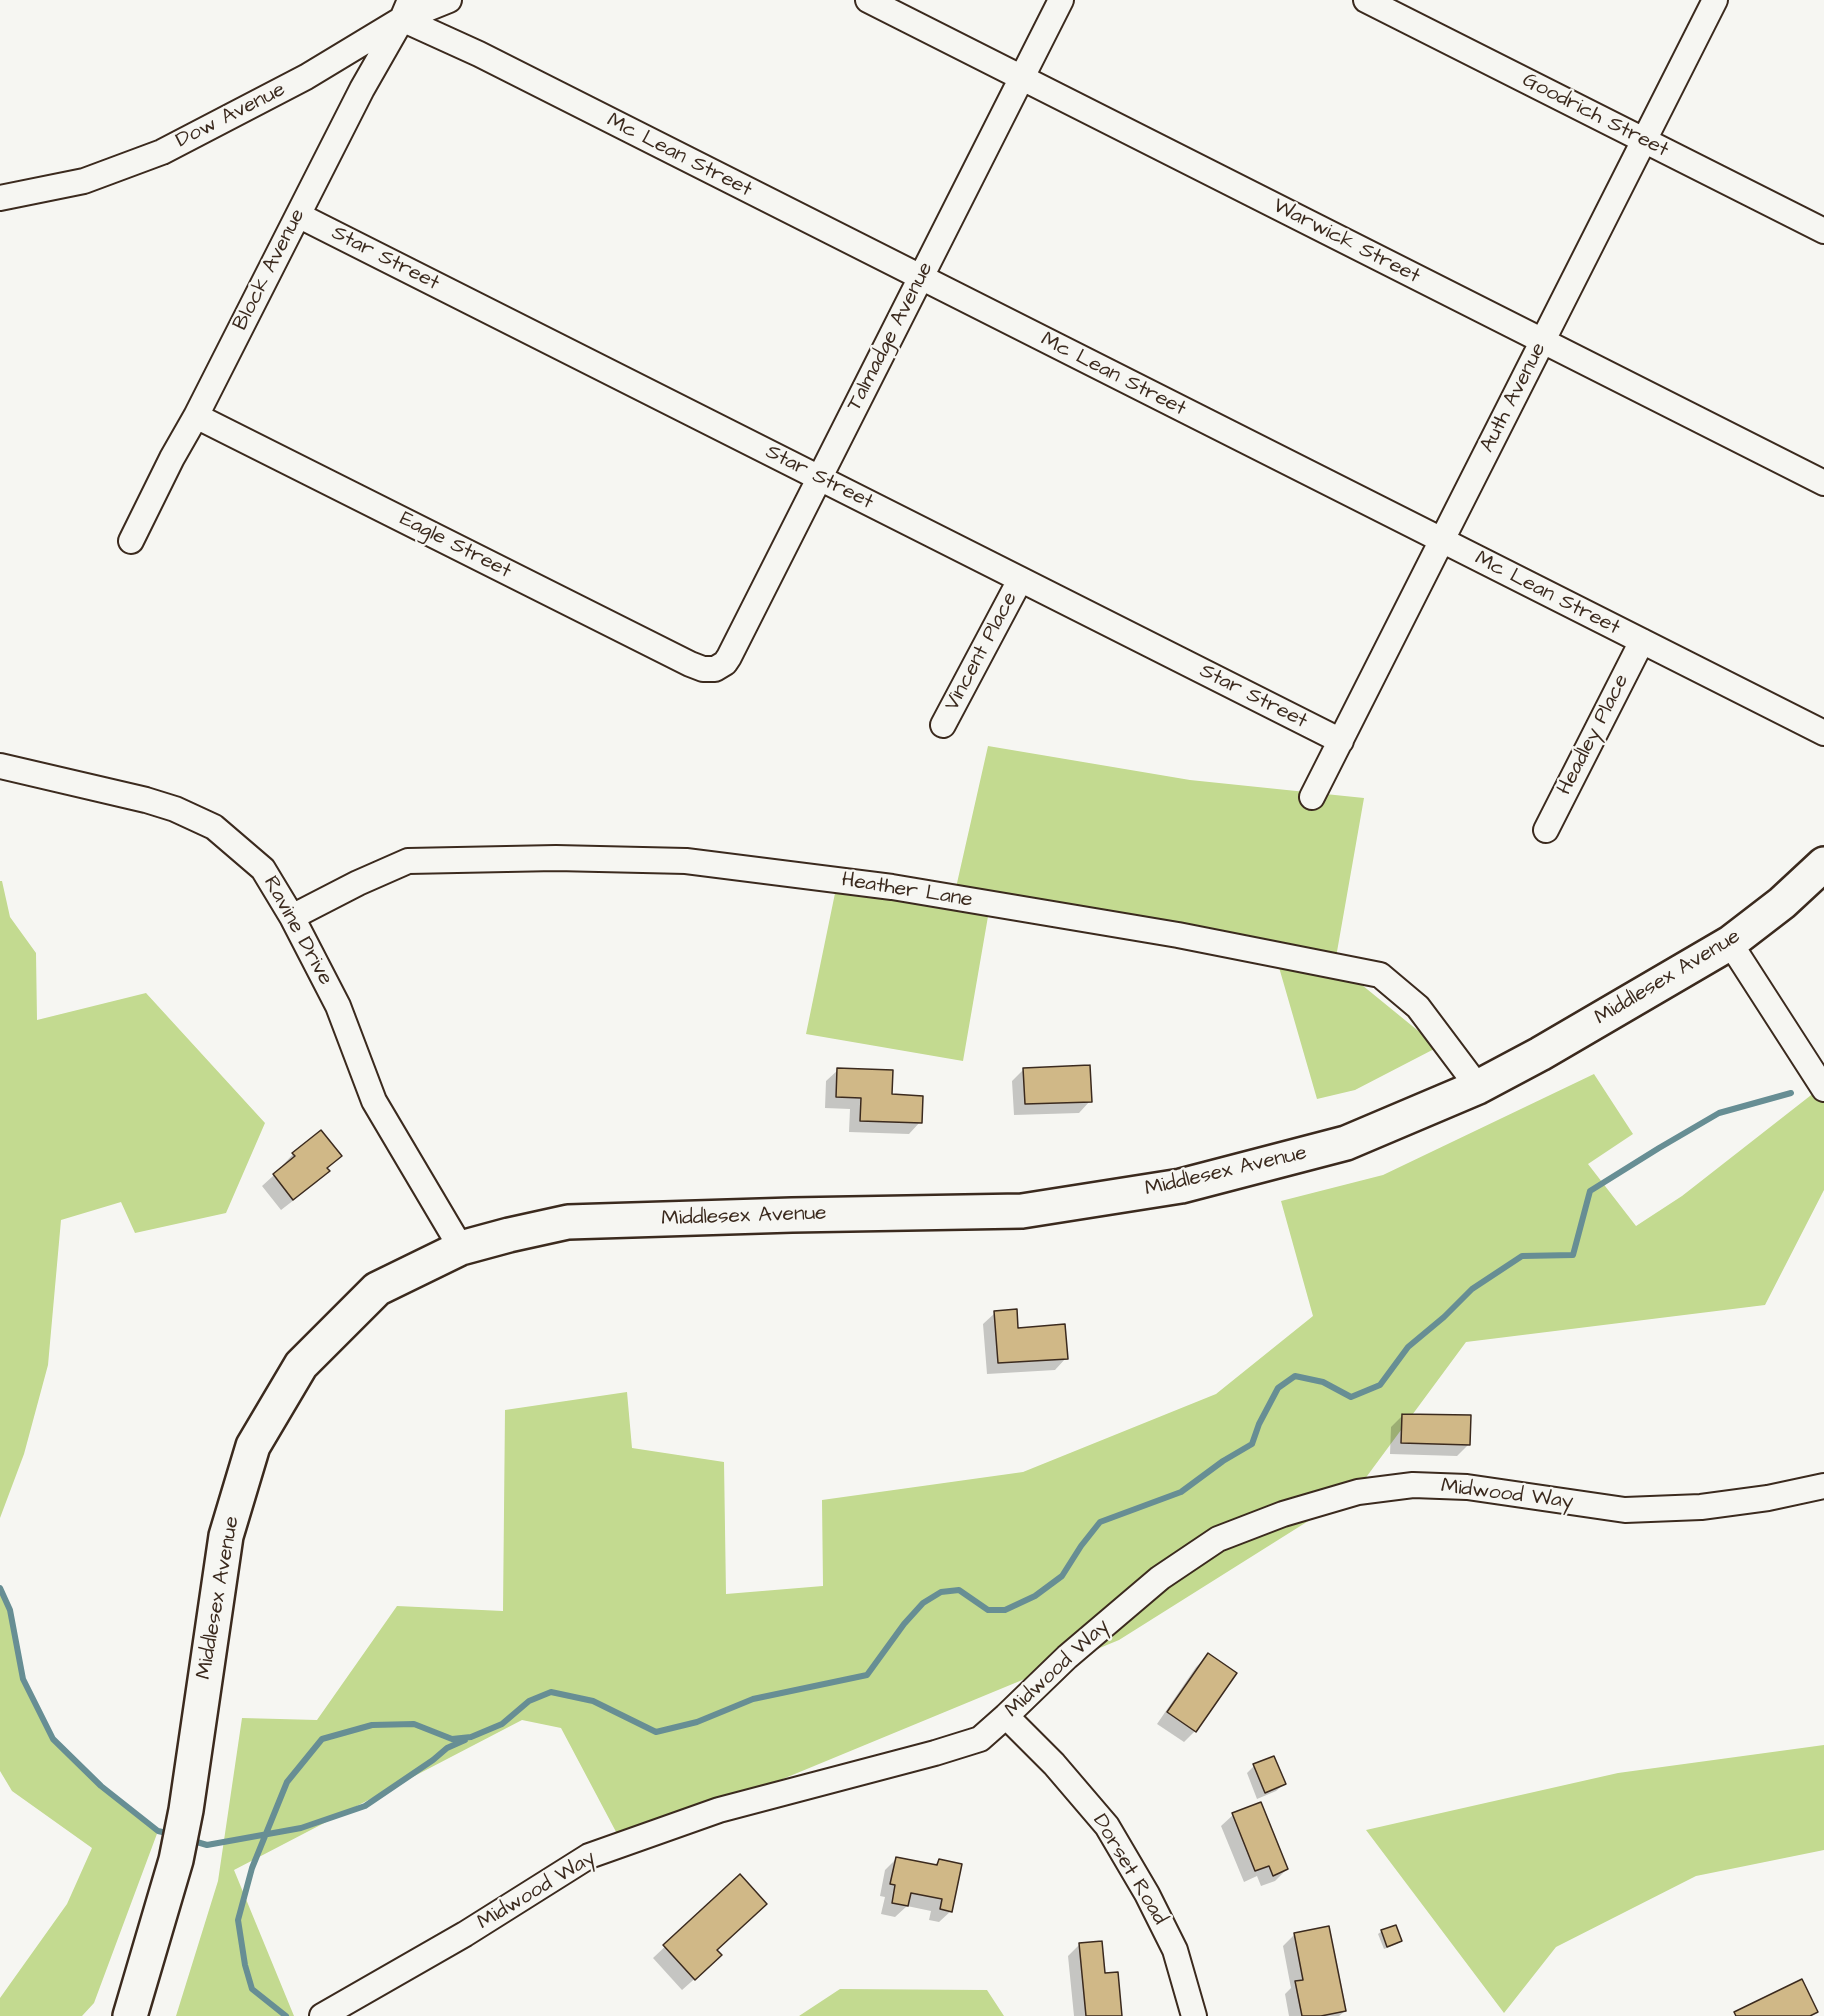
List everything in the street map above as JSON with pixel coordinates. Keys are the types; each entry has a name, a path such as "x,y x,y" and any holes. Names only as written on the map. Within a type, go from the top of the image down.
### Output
{"street":[{"name":"Dow Avenue","path":"0,198 84,181 162,152 306,77 406,9 449,0"},
{"name":"Warwick Street","path":"868,0 1824,483"},
{"name":"Talmadge Avenue","path":"715,669 725,663 729,657 1061,0"},
{"name":"Goodrich Street","path":"1366,0 1824,231"},
{"name":"Auth Avenue","path":"1312,797 1715,0"},
{"name":"Block Avenue","path":"131,541 362,89 406,9"},
{"name":"Mc Lean Street","path":"406,9 500,65 1824,733"},
{"name":"Star Street","path":"298,214 1341,741"},
{"name":"Eagle Street","path":"196,416 690,664 703,669 715,669"},
{"name":"Vincent Place","path":"943,724 1020,580"},
{"name":"Headley Place","path":"1546,830 1642,641"},
{"name":"Ravine Drive","path":"0,766 146,800 175,809 214,827 263,869 292,917 338,1006 374,1101 461,1248"},
{"name":"Heather Lane","path":"292,917 358,883 408,861 556,858 686,861 892,887 1178,935 1380,975 1418,1007 1478,1087"},
{"name":"Middlesex Avenue","path":"130,2016 176,1860 186,1810 226,1536 253,1446 301,1365 377,1289 461,1248 509,1234 568,1222 804,1214 1022,1211 1181,1186 1346,1143 1478,1087 1540,1054 1730,943 1782,903 1824,864"},
{"path":"1730,943 1824,1089"},
{"name":"Midwood Way","path":"322,2016 465,1934 588,1856 719,1810 935,1753 980,1738 1067,1657 1160,1578 1218,1539 1283,1514 1358,1492 1413,1485 1467,1487 1625,1510 1701,1507 1768,1498 1824,1486"},
{"name":"Dorset Road","path":"1006,1716 1054,1764 1107,1826 1147,1894 1175,1950 1194,2016"}],"green space":[{"path":"988,746 1190,780 1364,798 1335,963 1438,1047 1355,1090 1317,1099 1274,950 991,899 963,1061 806,1034 840,869 955,892"},
{"path":"0,881 2,881 10,917 36,953 37,1020 146,993 265,1123 226,1213 135,1233 121,1202 61,1220 48,1365 24,1454 0,1518"},
{"path":"1594,1074 1633,1134 1588,1164 1636,1226 1682,1196 1824,1085 1824,1190 1765,1305 1466,1342 1356,1491 1119,1640 623,1845 561,1728 522,1720 234,1870 294,2016 176,2016 218,1881 242,1718 317,1720 397,1606 503,1611 505,1410 627,1392 632,1448 724,1462 726,1594 823,1586 822,1500 1023,1472 1216,1394 1313,1316 1281,1201 1383,1175"},
{"path":"0,1588 10,1610 23,1679 53,1739 101,1786 158,1831 94,2003 82,2016 0,2016 0,1998 67,1904 92,1848 12,1791 0,1771"},
{"path":"1824,1745 1824,1850 1696,1876 1556,1947 1504,2013 1366,1830 1618,1773"},
{"path":"840,1989 987,1990 1004,2016 799,2016"}],"building":[{"path":"1090,1065 1092,1102 1025,1104 1023,1068"},
{"path":"837,1068 893,1070 892,1094 923,1096 922,1123 860,1121 861,1098 836,1097"},
{"path":"321,1130 342,1156 327,1168 330,1171 293,1200 273,1174 295,1156 292,1153"},
{"path":"1017,1309 1018,1328 1065,1324 1068,1359 998,1363 994,1311"},
{"path":"1402,1414 1471,1415 1470,1445 1401,1443"},
{"path":"1208,1653 1237,1673 1196,1732 1167,1712"},
{"path":"1274,1756 1286,1784 1265,1793 1253,1764"},
{"path":"1261,1802 1288,1869 1273,1876 1269,1866 1255,1871 1232,1813"},
{"path":"896,1857 937,1865 939,1859 962,1864 952,1912 940,1909 942,1899 911,1893 908,1906 892,1903 895,1885 890,1884"},
{"path":"740,1874 767,1904 717,1950 722,1955 695,1980 663,1945"},
{"path":"1396,1925 1402,1941 1387,1947 1381,1930"},
{"path":"1329,1926 1346,2011 1321,2016 1302,2016 1295,1981 1303,1980 1294,1933"},
{"path":"1102,1941 1105,1973 1118,1972 1122,2016 1086,2016 1079,1943"},
{"path":"1802,1979 1818,2012 1810,2016 1736,2016 1734,2012"}],"waterway":[{"path":"286,2016 252,1989 245,1965 238,1920 252,1868 287,1782 322,1739 372,1725 414,1724 452,1739 471,1737 502,1724 529,1701 551,1692 593,1701 656,1732 697,1722 753,1699 867,1675 904,1624 923,1603 941,1592 959,1590 988,1610 1005,1610 1035,1596 1062,1576 1100,1522 1181,1492 1223,1461 1252,1444 1259,1424 1278,1388 1295,1376 1323,1382 1351,1397 1380,1385 1408,1347 1444,1317 1472,1289 1522,1256 1573,1255 1590,1191 1719,1113 1791,1093"},
{"path":"0,1588 10,1610 23,1679 53,1739 101,1786 158,1831 171,1834"},
{"path":"190,1840 207,1845 301,1828 365,1806 447,1748 465,1740"}]}
